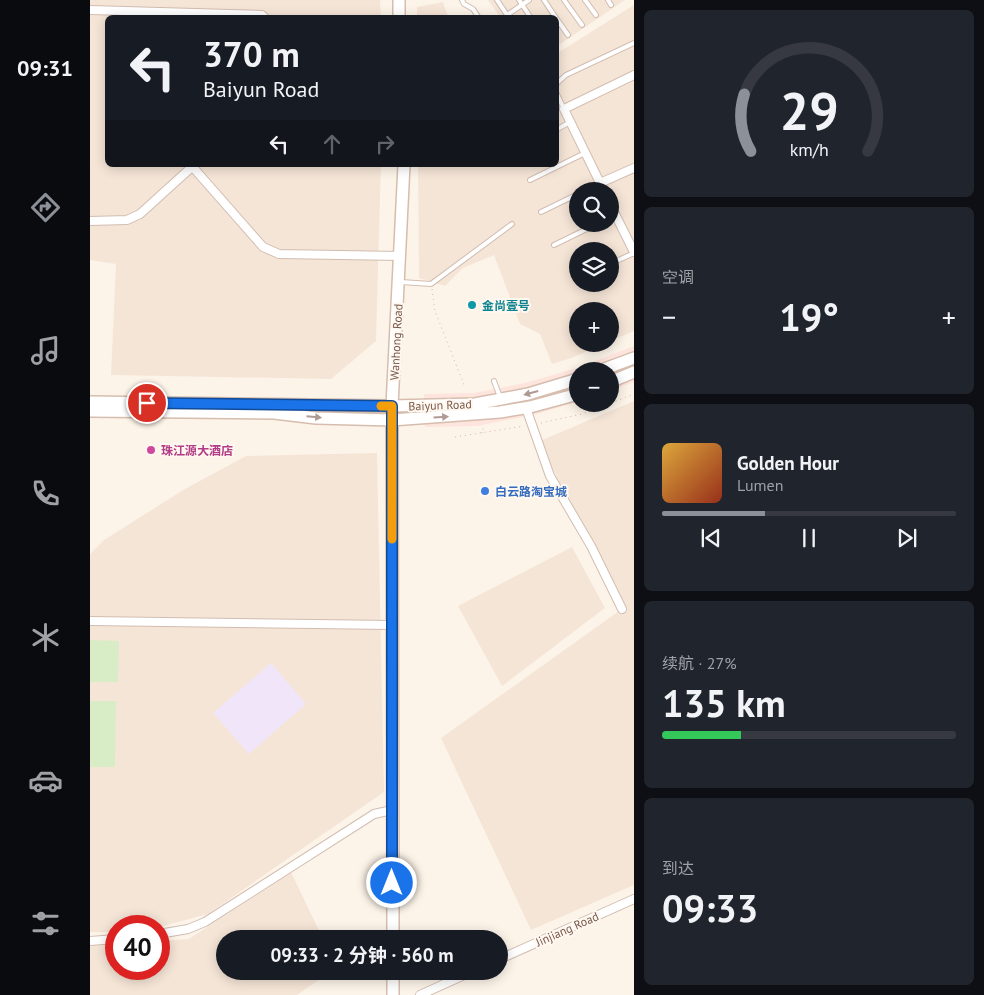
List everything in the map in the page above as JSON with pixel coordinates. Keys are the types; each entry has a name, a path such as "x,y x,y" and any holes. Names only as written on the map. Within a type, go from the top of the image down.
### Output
{"main road":[{"path":"399,0 399,15"},
{"name":"Wanhong Road","path":"392,930 392,406 404,167"},
{"path":"619,364 634,358"},
{"path":"619,378 634,372"},
{"name":"Baiyun Road","path":"90,402 392,406 475,404 528,394 569,382"},
{"name":"Baiyun Road","path":"90,411 274,413 316,418 392,420 472,416 526,408 569,396"},
{"path":"393,980 393,995"}],"street":[{"path":"90,10 154,14 263,15"},
{"path":"600,182 564,109 634,75"},
{"path":"90,221 127,220 140,214 191,167"},
{"path":"193,167 263,247 279,254 400,256"},
{"path":"602,182 634,168"},
{"path":"619,226 634,252"},
{"path":"526,408 550,476 591,546 622,609"},
{"path":"90,621 392,625"},
{"path":"170,932 188,929 205,922 374,814 392,810"},
{"name":"Jinjiang Road","path":"508,955 634,900"},
{"path":"90,941 105,940"},
{"path":"420,995 454,980"}],"lane":[{"path":"462,0 477,15"},
{"path":"497,0 507,15"},
{"path":"519,0 529,15"},
{"path":"509,15 529,0"},
{"path":"544,0 554,15"},
{"path":"564,0 582,25"},
{"path":"585,0 596,15"},
{"path":"608,0 611,5"},
{"path":"559,22 568,35"},
{"path":"559,81 566,75 634,43"},
{"path":"559,98 564,109"},
{"path":"559,128 570,122"},
{"path":"559,166 585,153"},
{"path":"530,180 556,167"},
{"path":"541,212 569,198"},
{"path":"399,282 431,284 512,224"},
{"path":"554,245 581,232"},
{"path":"619,260 634,252"},
{"path":"494,381 501,399"}],"path":[{"path":"431,284 435,311 464,385"},
{"path":"619,400 634,394"},
{"path":"538,424 587,412"},
{"path":"455,437 525,426"},
{"path":"483,433 482,430 487,427"}],"shaded area":[{"path":"90,0 380,0 381,15 105,15 105,167 381,167 376,341 331,379 111,375 116,264 90,260"},
{"path":"488,0 625,0 559,45 559,15 499,15"},
{"path":"443,2 447,15 417,15 417,7"},
{"path":"634,5 634,331 619,337 619,302 569,302 569,352 585,352 552,364 540,334 520,324 494,255 463,268 445,286 419,278 418,167 559,167 559,52"},
{"path":"634,346 634,382 619,388 619,362 593,362"},
{"path":"569,370 569,404 533,415 477,426 425,427 424,394 474,393 525,383"},
{"path":"634,401 634,885 531,930 441,738 619,611 540,441 608,412 619,412 619,407"},
{"path":"377,453 384,792 208,914 170,924 170,915 105,915 105,932 90,932 90,554 104,540 185,489 246,456"},
{"path":"572,547 605,608 502,686 458,606"},
{"path":"271,663 306,704 249,754 213,713"},
{"path":"291,872 319,930 216,930 216,980 318,980 297,995 90,995 90,946 105,945 105,980 170,980 170,940 189,939"}],"green space":[{"path":"90,640 119,641 118,682 90,682"},
{"path":"90,701 116,701 115,767 90,767"}],"slow traffic":[{"path":"381,406 392,406 392,539"}],"place":[{"name":"金尚壹号","path":"472,305"},
{"name":"珠江源大酒店","path":"151,450"},
{"name":"白云路淘宝城","path":"485,491"}],"route":[{"path":"147,403 392,406 392,883"}]}
